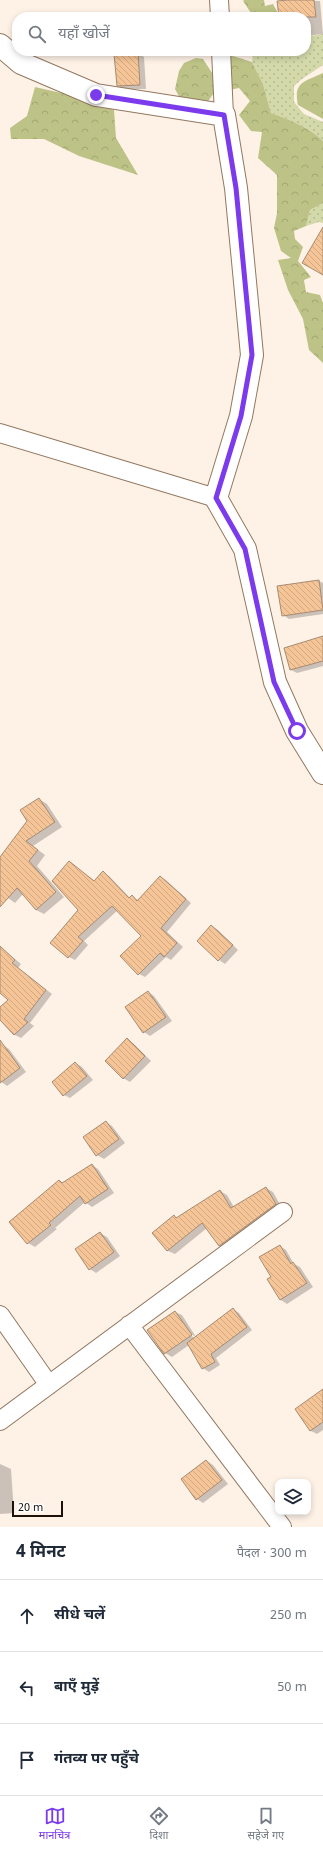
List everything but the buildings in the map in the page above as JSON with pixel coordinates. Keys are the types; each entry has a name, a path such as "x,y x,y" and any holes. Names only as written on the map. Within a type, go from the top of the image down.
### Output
{"street":[{"path":"219,0 220,12"},
{"path":"0,45 12,55"},
{"path":"13,56 22,63 96,95 224,115"},
{"path":"216,498 241,416 252,355 236,188 224,115 221,56"},
{"path":"0,433 216,498 245,549 274,682 297,731 323,773"},
{"path":"0,1422 283,1212"},
{"path":"0,1314 50,1384"},
{"path":"129,1326 282,1527"}],"green space":[{"path":"264,0 265,6 273,4 277,12 250,12 243,1"},
{"path":"323,34 323,65 294,86 294,102 304,114 323,122 323,141 299,124 271,113 263,84 252,62 253,56 311,56 311,36"},
{"path":"229,56 252,62 263,84 271,113 299,124 323,141 323,203 310,210 306,226 294,231 295,239 303,247 298,261 311,277 304,280 306,292 320,295 323,303 323,363 309,350 303,319 288,290 278,260 291,258 281,251 274,228 277,213 277,175 258,158 262,132 251,131 239,115 250,101 239,88 214,93 206,104 183,104 175,89 179,71 184,63 196,58 203,59 216,79"},
{"path":"323,73 323,119 298,105 297,92 299,87 305,81"},
{"path":"35,87 83,98 114,110 116,138 138,175 79,156 44,139 11,139 10,128 27,116"},
{"path":"323,203 323,223 319,222 306,226 310,210"}],"route":[{"path":"96,95 224,115 236,188 252,355 241,416 216,498 245,549 274,682 297,731"}]}
